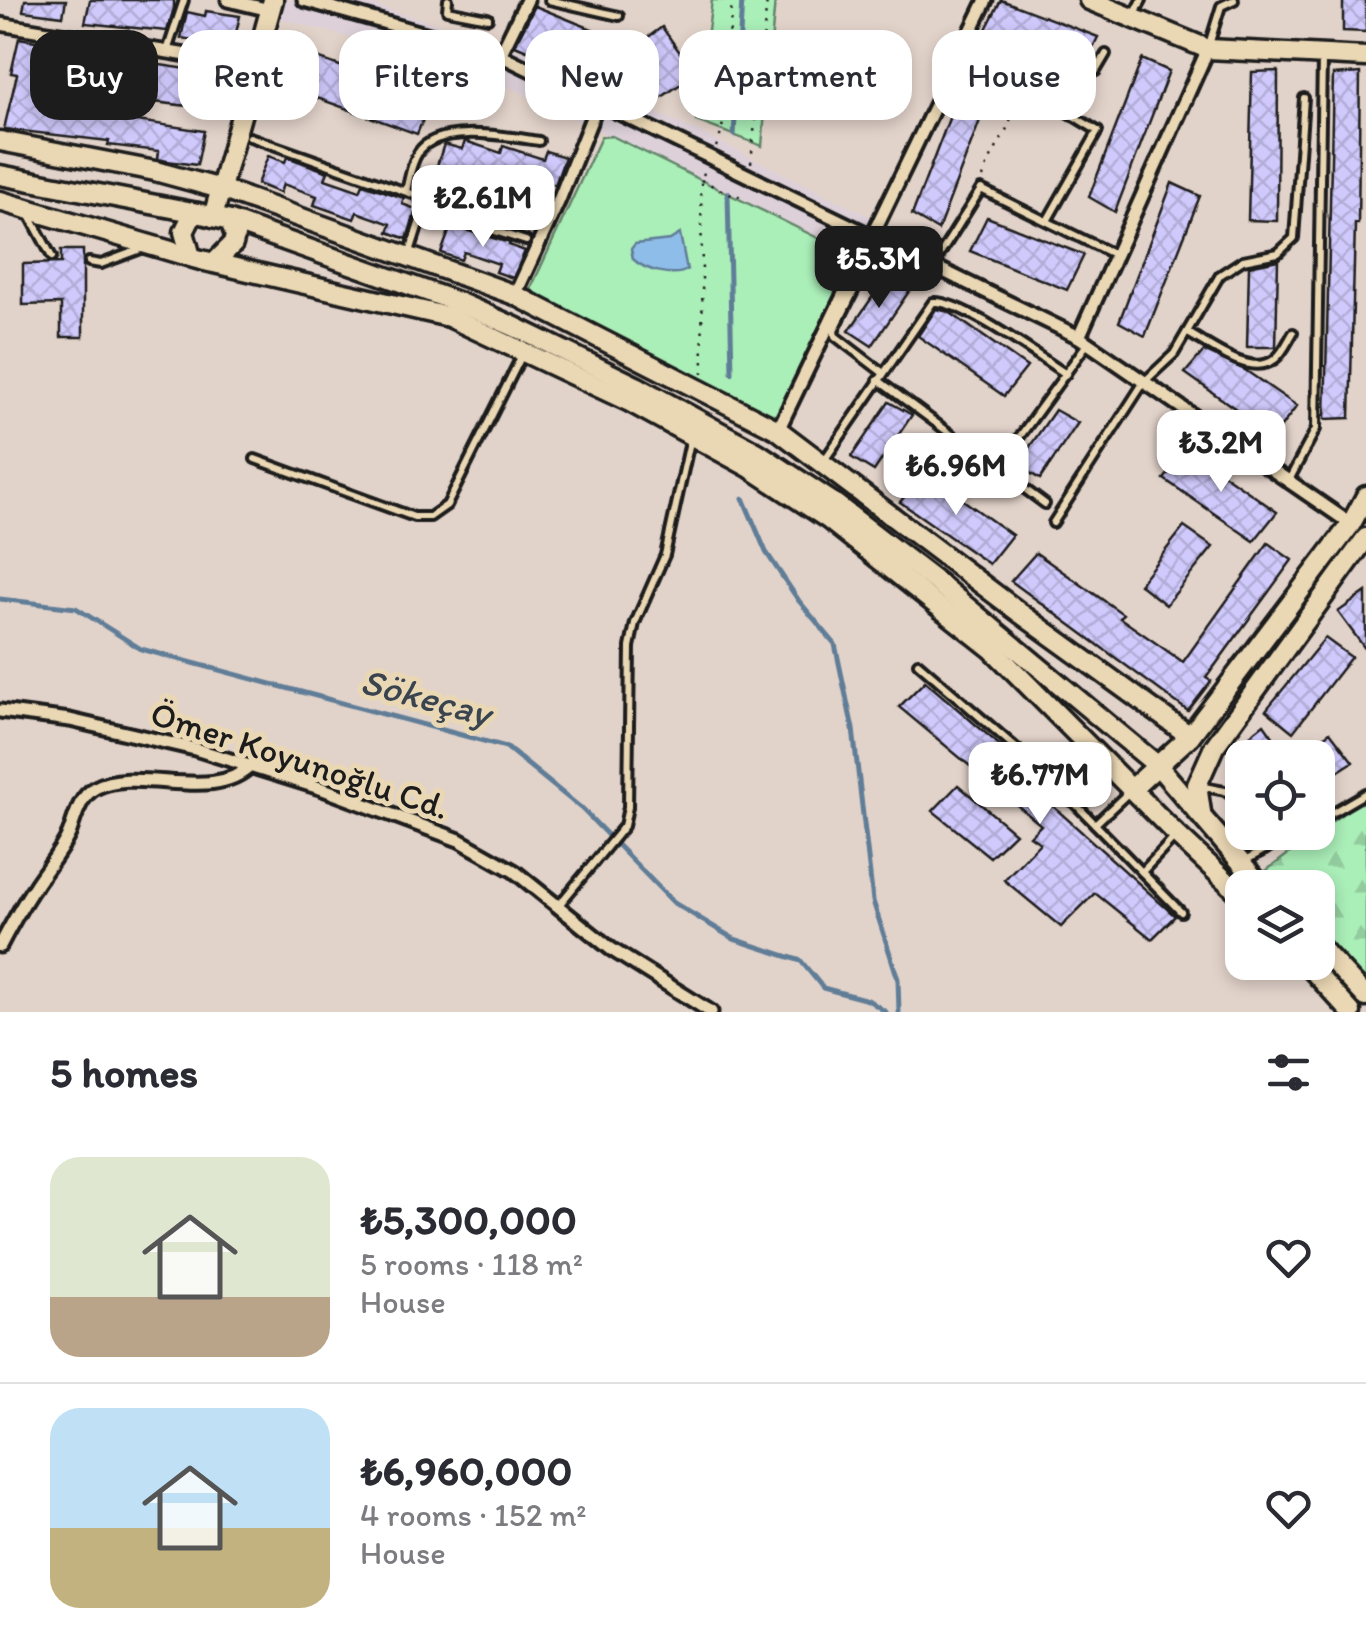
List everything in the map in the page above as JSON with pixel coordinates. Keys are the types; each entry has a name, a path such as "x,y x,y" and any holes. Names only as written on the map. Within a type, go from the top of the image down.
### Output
{"main road":[{"path":"1089,0 1208,50 1366,57"},
{"path":"264,30 271,5"},
{"path":"214,217 239,120"},
{"path":"0,142 154,170 221,189 515,295 778,430 1190,736"},
{"path":"0,174 214,217 460,303 636,386 758,453 835,504 939,584 1158,766 1248,870"},
{"path":"0,200 214,263 449,316 630,402 749,468 828,519 992,648 1225,880"},
{"path":"191,257 184,232 186,224 214,217"},
{"path":"214,217 235,236 233,244 214,263"},
{"path":"1132,789 1190,736 1351,524 1366,496"},
{"path":"1201,813 1198,785 1214,747 1366,538"},
{"path":"1177,836 1201,813"},
{"path":"1335,964 1366,997"},
{"path":"1322,980 1351,1012"}],"street":[{"path":"228,0 271,5"},
{"path":"304,0 411,30"},
{"path":"505,45 527,0"},
{"path":"971,30 986,0"},
{"path":"0,25 178,53"},
{"path":"1083,340 1116,255 1208,50"},
{"path":"778,430 932,109"},
{"path":"515,295 591,120"},
{"path":"639,120 1083,340 1351,524"},
{"name":"Ömer Koyunoğlu Cd.","path":"0,711 70,720 251,765 459,840 514,871 611,949 711,1012"},
{"path":"0,946 67,838 81,802 90,791 122,781 177,784 229,778 243,774 251,765"}],"lane":[{"path":"167,51 184,0"},
{"path":"448,0 447,10 488,18"},
{"path":"548,0 619,16"},
{"path":"1132,18 1142,0"},
{"path":"1208,50 1221,6 1234,0"},
{"path":"1096,71 1106,54"},
{"path":"1288,481 1316,429 1322,55"},
{"path":"1053,522 1144,382 1174,354 1220,275 1251,257 1278,253 1294,238 1304,98"},
{"path":"1047,221 1098,131 1080,120"},
{"path":"406,191 418,152 428,144 466,131 540,141"},
{"path":"250,137 418,196 424,208 408,256"},
{"path":"939,256 981,189 1116,255"},
{"path":"24,206 52,257"},
{"path":"424,208 526,241"},
{"path":"89,262 101,264 150,246"},
{"path":"858,283 835,336 1045,504"},
{"path":"822,462 929,304 942,301 982,320 1066,374"},
{"path":"1188,333 1247,364 1259,365 1279,356 1293,333"},
{"path":"997,468 1066,374 1083,340"},
{"path":"255,460 414,518 430,517 446,505 523,352"},
{"path":"559,905 624,826 628,807 630,648 635,623 664,555 691,436"},
{"path":"918,664 1046,774 1181,912"},
{"path":"1198,785 1225,791"},
{"path":"1095,824 1132,789"},
{"path":"1335,811 1366,793"},
{"path":"1142,872 1177,836"},
{"path":"1242,863 1265,850"}],"path":[{"path":"698,389 703,382 701,180 722,131 732,0"},
{"path":"701,180 738,198 749,174 767,0"},
{"path":"981,189 987,163 1009,120"}],"shaded area":[{"path":"273,0 356,0 458,30 339,30 339,35 268,15"},
{"path":"505,44 525,53 525,94 505,84"},
{"path":"659,114 718,141 871,217 854,256 577,120 659,120"}],"green space":[{"path":"712,0 775,0 772,30 708,30"},
{"path":"764,120 762,146 696,121"},
{"path":"612,136 854,256 775,418 538,300 531,288 601,137"},
{"path":"1366,796 1366,997 1335,963 1335,870 1267,870 1294,850 1335,850 1335,819"}],"water":[{"path":"680,234 687,270 659,272 633,259 631,249 635,244 670,240"}],"building":[{"path":"25,0 66,0 63,16 23,11"},
{"path":"90,0 174,0 167,31 85,23"},
{"path":"1001,0 1080,30 986,30"},
{"path":"1343,0 1366,0 1366,32 1343,31"},
{"path":"535,6 594,30 525,30 525,49 515,45"},
{"path":"206,11 240,16 237,30 183,30 187,12 205,16"},
{"path":"662,27 679,51 679,85 662,97 659,93 658,30"},
{"path":"19,38 30,40 30,120 131,120 204,131 197,165 158,159 159,151 108,145 109,141 4,129 17,74 11,73"},
{"path":"319,59 339,66 339,106 319,99"},
{"path":"1142,59 1169,71 1115,212 1089,197"},
{"path":"158,65 178,68 178,105 158,102"},
{"path":"1278,71 1277,221 1248,220 1252,72"},
{"path":"1360,73 1350,418 1325,419 1333,75"},
{"path":"378,120 423,120 417,134"},
{"path":"948,120 980,120 938,230 912,215"},
{"path":"465,141 501,153 503,146 543,159 546,151 565,157 555,185 541,180 537,192 498,179 496,187 457,174 454,181 434,175 444,144 462,149"},
{"path":"268,156 285,162 287,157 328,172 325,179 360,191 363,184 404,198 402,204 416,209 407,239 388,232 391,224 357,212 354,219 314,205 317,196 283,184 280,193 257,184"},
{"path":"1172,183 1200,196 1145,336 1119,322"},
{"path":"987,217 1084,255 1067,290 970,251"},
{"path":"451,226 525,251 513,278 496,272 499,264 464,252 461,260 441,253"},
{"path":"61,250 83,250 83,337 61,337 61,304 23,305 23,264 61,263"},
{"path":"1278,260 1276,347 1247,347 1249,266"},
{"path":"887,276 910,290 872,346 849,331"},
{"path":"936,309 949,312 1027,367 1004,396 918,336"},
{"path":"1204,351 1245,370 1297,406 1274,436 1185,373"},
{"path":"889,402 912,415 874,471 851,457"},
{"path":"1055,410 1078,423 1040,479 1017,465"},
{"path":"1189,450 1277,512 1254,541 1164,479"},
{"path":"925,473 1012,535 989,564 900,502"},
{"path":"1184,527 1213,547 1166,605 1139,584"},
{"path":"1268,543 1292,560 1206,678 1211,681 1188,711 1011,581 1036,553 1183,662"},
{"path":"1366,592 1366,650 1338,612"},
{"path":"1325,638 1351,657 1293,732 1266,710"},
{"path":"925,681 1053,791 1045,799 1175,916 1152,939 1095,893 1061,927 1004,880 1040,843 1030,836 1041,825 899,707"},
{"path":"1264,724 1275,740 1244,740"},
{"path":"1330,732 1353,762 1335,773 1335,740 1319,740"},
{"path":"958,785 1015,833 990,857 933,811"}],"waterway":[{"path":"734,135 742,0"},
{"path":"728,193 732,373"},
{"path":"743,498 766,552 835,644 853,729 873,901 898,979 899,1012"},
{"name":"Sökeçay","path":"0,599 76,608 141,649 506,747 582,809 674,903 734,939 801,961 823,988 868,1000 886,1012"}]}
